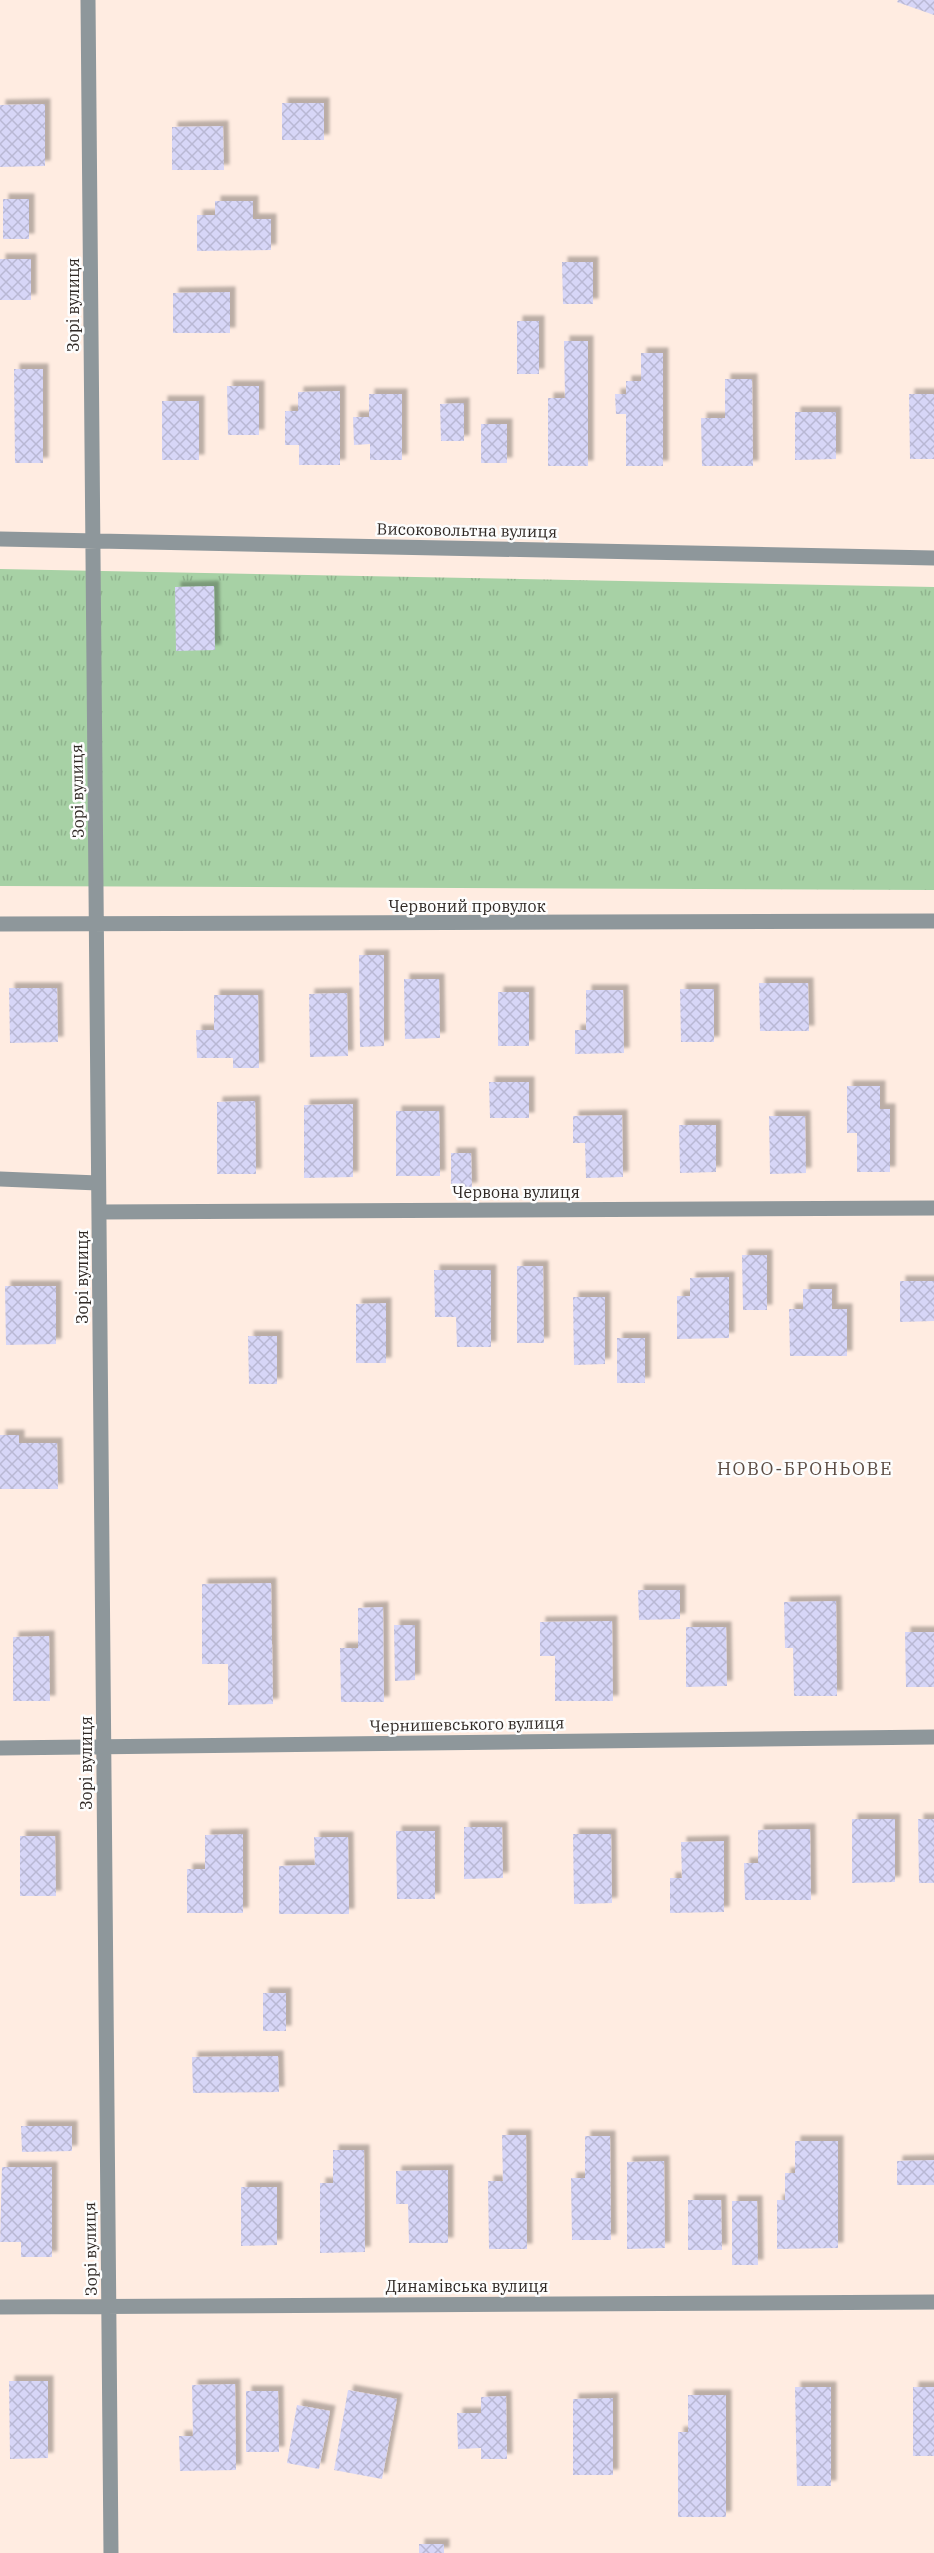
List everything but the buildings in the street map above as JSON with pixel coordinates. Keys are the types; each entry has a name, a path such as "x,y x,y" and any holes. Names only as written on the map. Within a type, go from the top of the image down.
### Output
{"street":[{"name":"Зорі вулиця","path":"88,0 111,2553"},
{"name":"Високовольтна вулиця","path":"0,539 934,558"},
{"name":"Червоний провулок","path":"0,924 97,926 934,921"},
{"path":"0,1179 99,1183"},
{"name":"Червона вулиця","path":"99,1212 934,1208"},
{"name":"Чернишевського вулиця","path":"0,1748 934,1737"},
{"name":"Динамівська вулиця","path":"0,2307 934,2302"}],"green space":[{"path":"0,569 934,587 934,890 0,886"}],"district":[{"name":"НОВО-БРОНЬОВЕ","path":"805,1469"}]}
